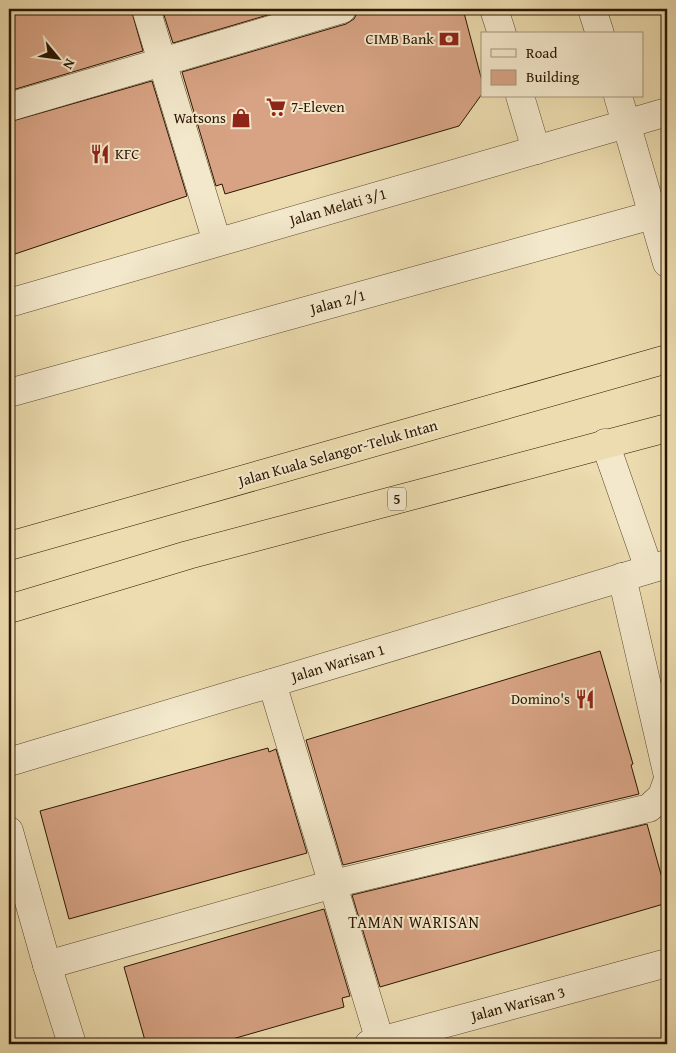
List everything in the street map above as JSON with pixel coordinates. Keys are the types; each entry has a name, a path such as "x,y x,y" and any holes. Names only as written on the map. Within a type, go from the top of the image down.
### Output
{"highway":[{"name":"Jalan Kuala Selangor-Teluk Intan","path":"9,546 667,359"},
{"name":"5","path":"15,609 188,555 667,428"}],"street":[{"path":"146,9 217,242"},
{"path":"9,107 342,9"},
{"path":"494,9 501,32"},
{"path":"592,9 599,32"},
{"path":"521,98 536,150"},
{"path":"619,98 626,124 660,213 667,263"},
{"name":"Jalan Melati 3/1","path":"9,303 667,112"},
{"name":"Jalan 2/1","path":"9,393 660,213"},
{"path":"606,443 658,567"},
{"name":"Jalan Warisan 1","path":"9,762 658,567"},
{"path":"622,577 667,772"},
{"path":"272,683 333,884 374,1043"},
{"path":"47,966 333,884 649,808 662,796 667,782"},
{"path":"9,831 47,966 72,1044"},
{"name":"Jalan Warisan 3","path":"374,1043 667,963"}],"building":[{"path":"9,9 131,9 143,51 9,91"},
{"path":"162,9 288,9 173,43"},
{"path":"357,9 463,9 481,77 481,95 459,126 225,194 222,184 216,186 182,72 346,24 354,19"},
{"path":"152,81 187,196 9,256 9,122"},
{"path":"600,651 633,764 631,765 639,794 343,865 306,740"},
{"path":"268,748 269,752 276,749 307,853 69,919 40,811"},
{"path":"647,824 667,896 667,903 380,987 352,895"},
{"path":"324,909 350,996 342,998 344,1007 215,1044 146,1044 124,967"}],"place":[{"name":"CIMB Bank","path":"449,39"},
{"name":"7-Eleven","path":"276,107"},
{"name":"Watsons","path":"241,118"},
{"name":"KFC","path":"100,154"},
{"name":"Domino's","path":"585,699"}],"district":[{"name":"TAMAN WARISAN","path":"414,922"}]}
